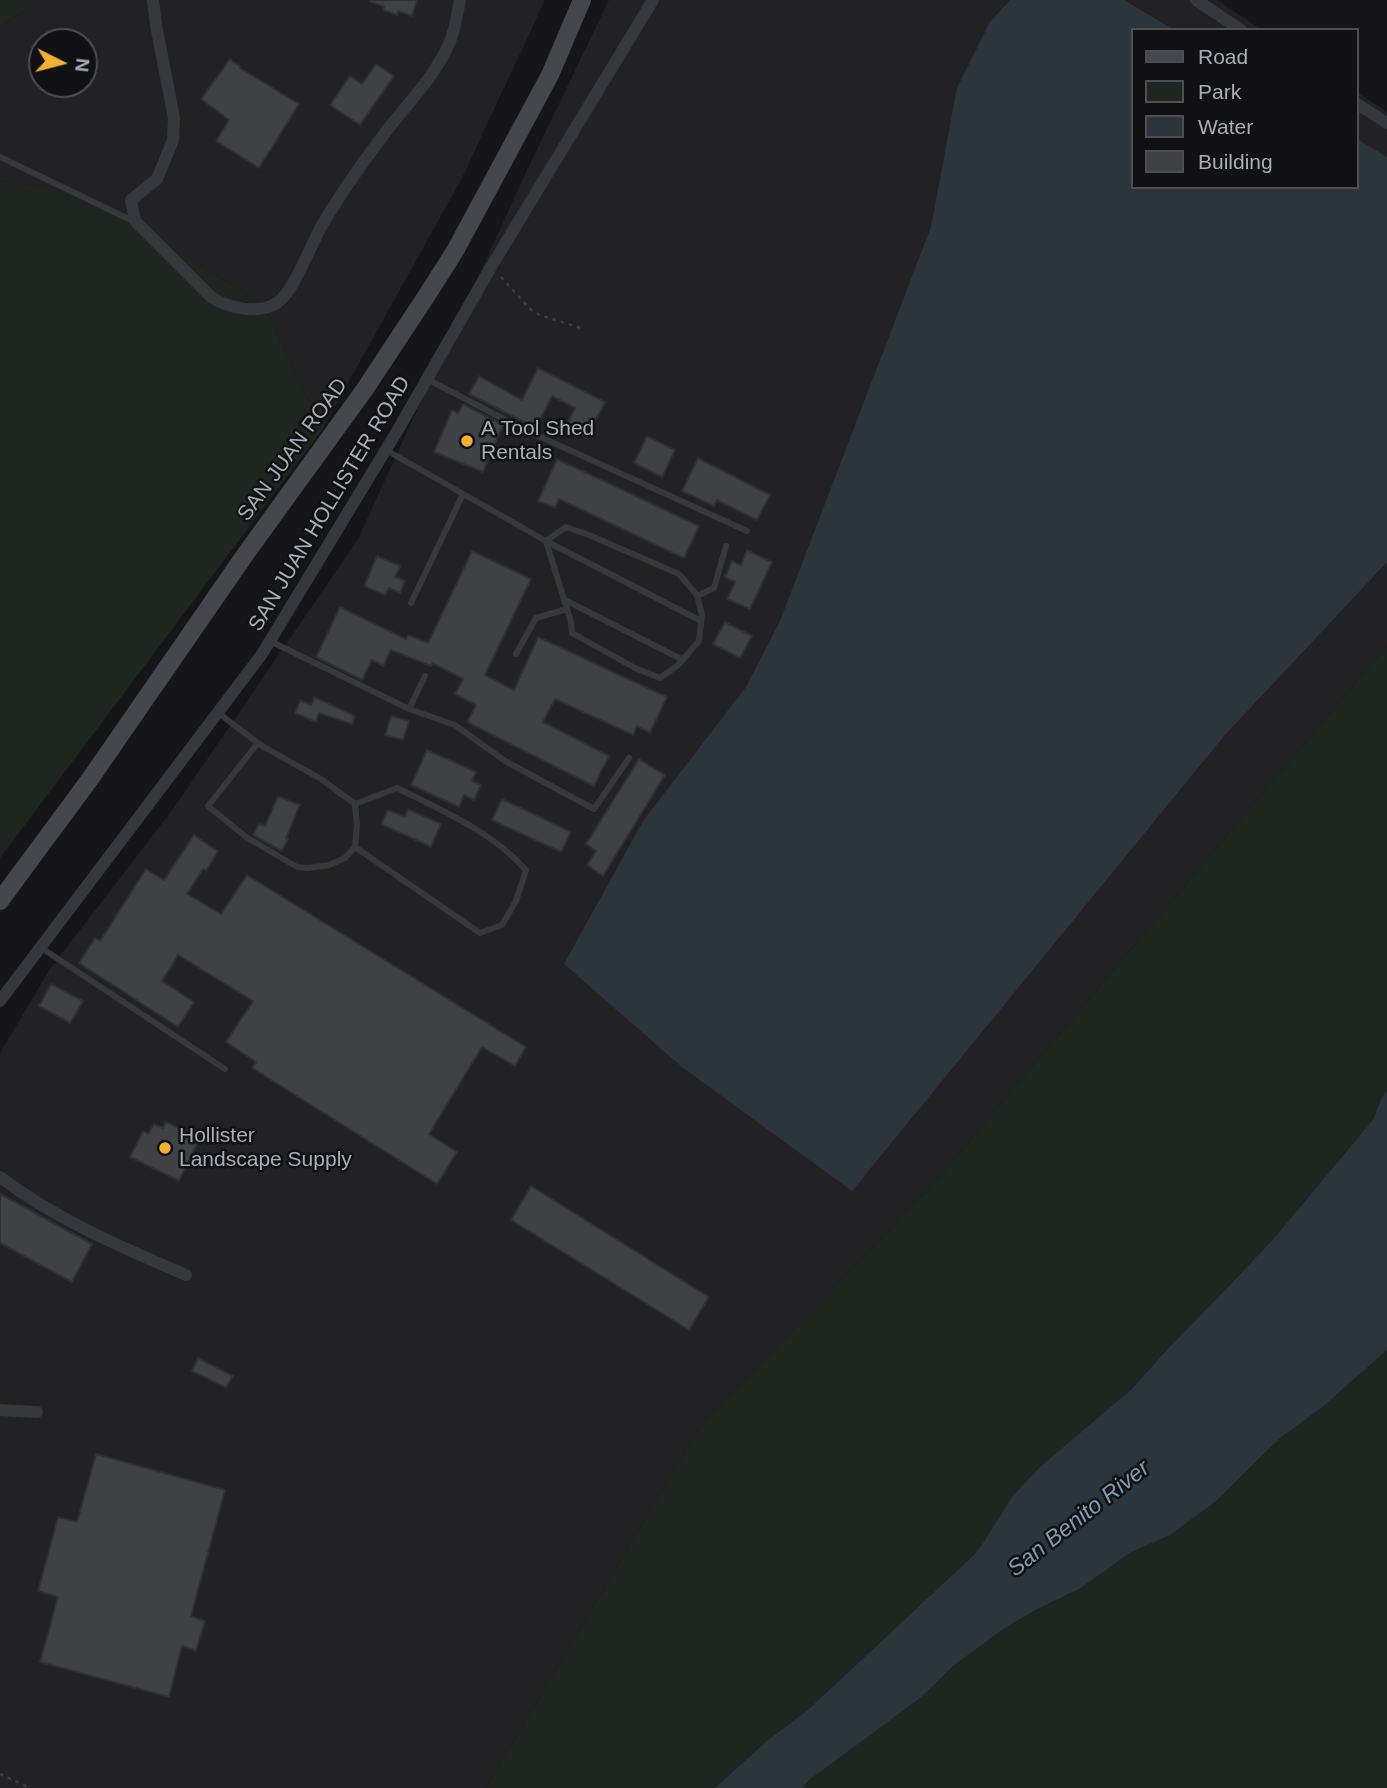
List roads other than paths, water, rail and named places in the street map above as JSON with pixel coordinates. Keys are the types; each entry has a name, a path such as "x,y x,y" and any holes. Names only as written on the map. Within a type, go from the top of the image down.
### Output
{"main road":[{"name":"SAN JUAN ROAD","path":"0,901 90,779 247,552 365,389 428,295 461,240 550,75 582,0"}],"street":[{"path":"153,0 174,118 173,140 158,179 131,200 135,221 219,302 249,309 273,305 289,290 323,225 378,143 449,46 460,0"},
{"name":"SAN JUAN HOLLISTER ROAD","path":"0,1001 270,641 386,450 579,119 653,0"},
{"path":"1196,0 1238,28"},
{"path":"1359,105 1387,124"},
{"path":"0,1177 69,1222 186,1275"},
{"path":"0,1410 37,1412"}],"lane":[{"path":"0,157 135,221"},
{"path":"427,379 521,428 747,531"},
{"path":"386,450 546,541 701,621"},
{"path":"411,603 463,494"},
{"path":"566,527 679,574 697,596 702,615 699,640 678,666 660,678 635,668 572,633 565,600 546,541 566,527"},
{"path":"697,596 714,588 726,546"},
{"path":"565,600 683,660"},
{"path":"516,654 537,618 567,609"},
{"path":"270,641 410,709 455,725 505,761 594,809 629,758"},
{"path":"410,709 425,676"},
{"path":"217,712 258,743 321,779 355,804 355,847 345,858 329,865 308,869 297,867 246,837 208,806 258,743"},
{"path":"355,804 397,788 468,823 513,855 526,870 516,901 502,925 480,933 355,847"},
{"path":"40,947 225,1069"}],"water":[{"path":"1010,0 1124,0 1171,28 1132,28 1132,189 1359,189 1359,140 1387,157 1387,562 1224,736 852,1191 682,1067 564,964 643,821 746,687 780,621 931,227 957,88 990,22"},
{"name":"San Benito River","path":"1387,1091 1387,1350 1321,1408 1280,1438 1216,1501 1170,1535 1131,1552 1079,1589 1003,1629 953,1666 920,1698 809,1780 802,1788 715,1788 768,1740 808,1710 974,1555 1012,1497 1040,1467 1132,1389 1277,1235 1373,1120"}],"place":[{"name":"A Tool Shed Rentals","path":"467,441"},
{"name":"Hollister Landscape Supply","path":"165,1148"}]}
